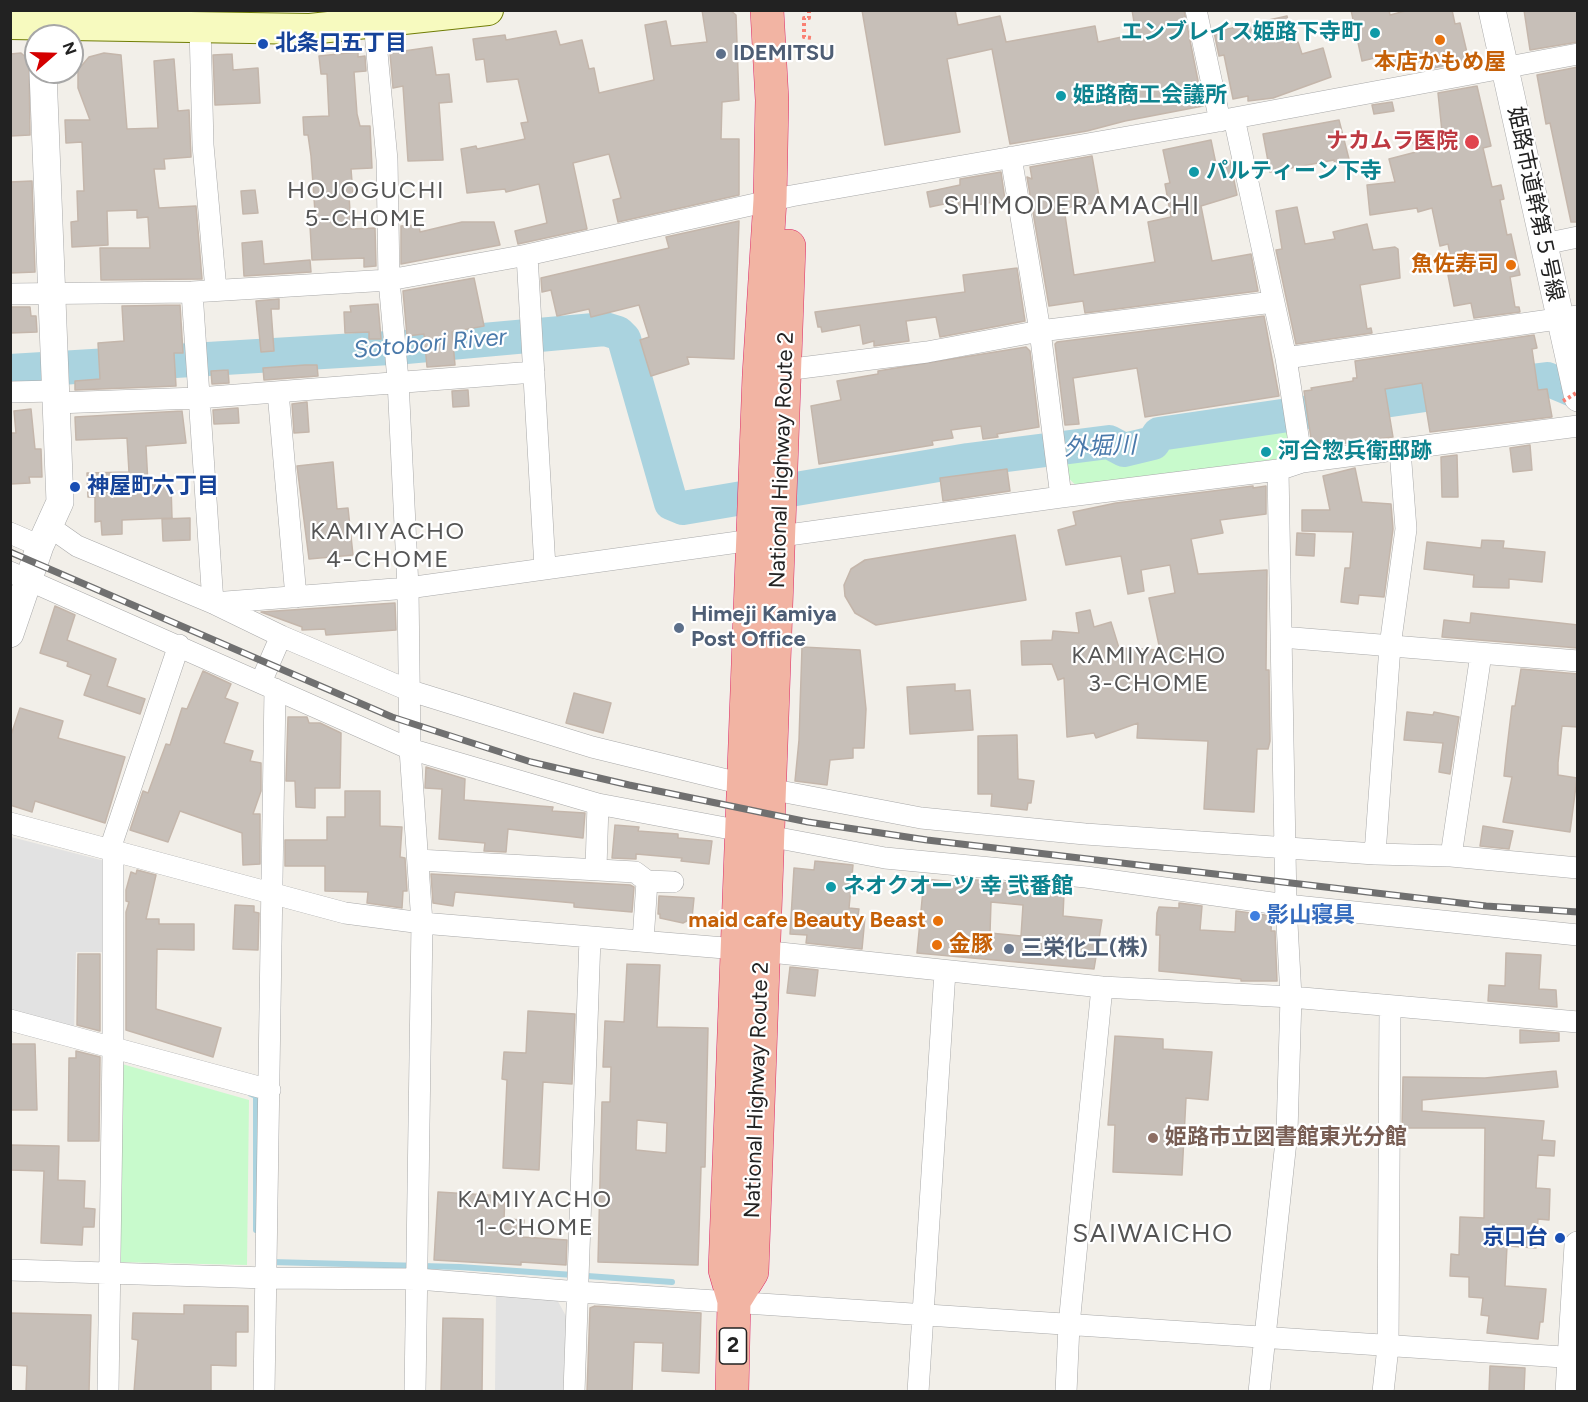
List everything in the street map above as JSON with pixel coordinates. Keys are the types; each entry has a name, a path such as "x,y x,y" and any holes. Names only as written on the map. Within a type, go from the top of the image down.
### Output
{"highway":[{"name":"National Highway Route 2","path":"734,1301 752,1272 749,950 753,834 766,540 785,370 781,198 766,10"},
{"name":"National Highway Route 2","path":"766,540 759,375 781,198 796,14"},
{"name":"2","path":"732,1392 734,1301"}],"main road":[{"path":"84,25 310,29 374,17 488,10"}],"street":[{"path":"1196,10 1227,119 1273,302 1286,358 1302,462"},
{"name":"姫路市道幹第５号線","path":"1492,10 1544,244 1569,317 1570,400"},
{"path":"374,17 387,160 389,280 397,370 408,588 410,749 422,923 415,1392"},
{"path":"200,26 203,144 216,290"},
{"path":"10,294 192,292 389,280 527,255 781,198 1578,54"},
{"path":"10,634 20,576 45,536 60,502 43,84"},
{"path":"1011,157 1040,331 1061,497"},
{"path":"1544,244 1578,237"},
{"path":"527,255 545,568"},
{"path":"192,292 213,603"},
{"path":"785,370 927,352 1040,331 1273,302"},
{"path":"1286,358 1569,317"},
{"path":"10,392 55,397 198,398 278,392 397,370 534,372"},
{"path":"278,392 297,597"},
{"path":"213,603 408,588 766,540 1061,497 1278,470 1302,462 1578,426"},
{"path":"1375,854 1390,646 1406,529 1400,450"},
{"path":"1259,1392 1287,1132 1291,997 1284,846 1278,470"},
{"path":"10,533 45,536 77,546 213,603 281,636 408,690 592,747 755,786 921,818 1085,834 1375,854 1451,856 1578,868"},
{"path":"20,576 410,749 598,804 885,858 1086,877 1286,904 1578,935"},
{"path":"264,1392 272,895 268,685 281,636"},
{"path":"1281,637 1578,661"},
{"path":"108,1392 113,1048 113,840 179,645"},
{"path":"1451,856 1481,654"},
{"path":"596,868 598,804"},
{"path":"10,824 345,913 422,923 749,950 1102,987 1291,997 1578,1022"},
{"path":"418,860 596,868 635,872 646,881 673,882"},
{"path":"643,941 646,881"},
{"path":"574,1392 590,938"},
{"path":"918,1392 945,971"},
{"path":"1066,1392 1069,1325 1102,987"},
{"path":"1383,1392 1388,1347 1390,1006"},
{"path":"10,1020 270,1090"},
{"path":"1569,1392 1574,1358 1578,1245"},
{"path":"10,1270 267,1278 418,1279 579,1292 1574,1358"}],"path":[{"path":"796,14 804,10"},
{"path":"796,14 809,18 809,10"},
{"path":"796,14 804,38 812,38"},
{"path":"1570,400 1578,392"}],"green space":[{"path":"1285,407 1290,442 1278,459 1078,487 1068,478 1062,442"},
{"path":"122,1064 249,1100 247,1265 115,1262"}],"shaded area":[{"path":"11,837 109,862 108,952 76,952 74,1033 11,1014"},
{"path":"496,1294 555,1296 566,1316 563,1391 495,1391"}],"building":[{"path":"702,10 730,10 736,15 739,100 722,102 721,139 739,139 739,195 618,222 613,200 621,198 609,154 573,163 587,229 518,244 515,231 547,223 539,184 506,192 505,189 467,193 461,149 476,146 477,149 525,139 521,123 528,122 518,79 487,82 484,59 476,60 473,39 505,35 506,40 556,31 560,45 582,40 589,69 594,68 599,93 654,80 645,25 666,21 671,46 707,42"},
{"path":"862,10 955,10 958,25 1000,16 1006,42 1095,26 1098,42 1136,34 1132,10 1184,10 1203,106 1087,131 1010,144 992,49 947,59 960,132 885,145"},
{"path":"1351,10 1389,10 1390,15 1409,10 1452,10 1455,24 1460,23 1469,61 1433,68 1432,64 1422,66 1421,61 1386,69 1383,56 1362,61"},
{"path":"1524,10 1578,10 1578,42 1530,50"},
{"path":"1287,16 1292,43 1298,42 1302,54 1323,48 1331,77 1273,98 1248,101 1248,96 1233,99 1224,55 1219,56 1214,32"},
{"path":"432,47 436,75 449,74 452,102 439,103 443,160 408,161 403,86 393,88 390,53"},
{"path":"358,52 358,57 365,56 366,71 354,72 357,114 360,126 370,126 372,168 351,169 353,195 349,195 351,229 375,228 376,266 364,267 364,258 312,260 310,226 316,226 311,156 308,135 304,135 303,117 329,116 327,74 321,74 319,56"},
{"path":"21,53 24,56 24,84 29,84 30,135 10,136 10,54"},
{"path":"104,53 121,55 127,129 158,128 154,61 174,59 178,111 189,110 191,157 164,159 165,169 154,169 157,194 159,208 196,206 202,279 101,280 100,248 150,248 148,217 137,218 137,210 107,211 108,245 72,247 71,222 78,221 77,191 84,191 82,142 66,143 65,120 90,120 78,88 78,84 84,84 84,63 89,57"},
{"path":"232,54 233,70 258,68 260,103 215,105 213,55"},
{"path":"1578,67 1578,222 1571,222 1550,123 1546,124 1537,75"},
{"path":"1477,86 1491,146 1483,148 1492,187 1501,185 1504,199 1500,200 1507,235 1511,234 1520,275 1510,277 1515,307 1519,307 1520,312 1474,318 1471,303 1454,306 1448,275 1454,274 1448,244 1440,246 1432,208 1418,212 1417,208 1370,215 1367,185 1395,182 1389,159 1416,152 1413,142 1417,138 1442,132 1438,93"},
{"path":"1392,102 1394,111 1374,114 1372,105"},
{"path":"1339,120 1350,163 1335,166 1334,160 1270,172 1263,134"},
{"path":"1211,140 1216,164 1230,161 1237,195 1201,206 1212,261 1251,254 1258,291 1085,313 1083,301 1049,306 1027,177 1032,179 1030,167 1092,156 1100,202 1064,208 1074,275 1155,262 1148,222 1171,217 1165,184 1170,183 1163,150"},
{"path":"1001,172 1005,200 959,208 958,201 930,207 927,192 960,185 960,179"},
{"path":"32,181 35,272 10,273 10,182"},
{"path":"255,190 258,213 243,214 241,191"},
{"path":"1297,207 1305,244 1335,239 1333,232 1367,224 1373,250 1395,247 1398,249 1400,278 1360,285 1367,329 1371,328 1372,333 1296,344 1276,250 1282,249 1276,211"},
{"path":"739,221 734,359 687,357 689,364 651,376 640,340 649,337 639,305 591,317 589,309 557,316 551,290 542,292 541,278 669,248 666,237"},
{"path":"462,222 494,222 500,245 401,264 401,226 419,225 420,232"},
{"path":"262,241 264,264 310,260 311,272 244,276 242,243"},
{"path":"1017,268 1025,321 940,337 936,317 906,321 909,341 874,346 874,341 863,344 860,325 822,332 821,327 818,327 815,312 965,292 963,275"},
{"path":"474,278 484,326 452,332 455,365 427,367 424,334 407,336 403,291"},
{"path":"279,299 279,309 271,309 274,351 261,352 256,301"},
{"path":"378,304 381,339 369,339 369,332 345,333 344,312 351,312 350,306"},
{"path":"180,305 183,353 174,353 176,386 75,390 75,381 100,379 98,343 124,341 122,306"},
{"path":"10,307 30,307 31,316 36,316 37,332 10,333"},
{"path":"1264,316 1279,396 1145,417 1137,368 1073,378 1079,424 1065,425 1055,344 1057,342"},
{"path":"1534,335 1537,348 1532,349 1538,390 1547,389 1552,417 1430,432 1422,383 1385,389 1393,437 1315,447 1312,445 1304,391 1353,381 1353,378 1357,378 1355,361"},
{"path":"1026,347 1030,351 1039,427 997,434 998,437 983,439 981,426 951,430 953,438 932,441 933,445 819,464 811,406 841,400 837,381 878,374 878,371"},
{"path":"317,365 318,376 264,380 263,368"},
{"path":"228,370 229,383 212,384 211,371"},
{"path":"468,390 469,406 453,407 452,391"},
{"path":"307,402 309,432 294,433 292,404"},
{"path":"238,408 239,423 214,424 213,410"},
{"path":"31,409 35,449 41,449 42,477 29,477 30,483 10,484 10,433 16,433 14,411"},
{"path":"182,411 186,443 146,446 148,485 171,485 172,518 122,520 122,534 102,535 101,521 95,522 95,497 88,497 87,473 129,472 127,438 76,440 75,417"},
{"path":"1530,445 1532,470 1513,472 1510,448"},
{"path":"1457,455 1458,497 1442,497 1441,457"},
{"path":"333,462 337,509 348,508 353,555 309,559 297,466"},
{"path":"1355,468 1362,502 1391,504 1393,529 1384,597 1359,595 1358,604 1341,602 1345,568 1350,568 1353,532 1302,531 1302,510 1330,510 1323,476"},
{"path":"1007,469 1010,491 943,501 940,478"},
{"path":"1253,486 1253,488 1266,486 1266,514 1220,520 1223,533 1191,539 1198,574 1267,570 1266,670 1269,670 1270,741 1268,749 1257,749 1254,812 1204,809 1208,741 1137,738 1138,723 1096,738 1094,733 1067,737 1064,678 1058,680 1052,664 1022,665 1021,641 1052,640 1053,631 1079,633 1076,613 1090,610 1094,627 1111,622 1119,648 1160,650 1149,598 1175,593 1170,565 1141,570 1144,591 1128,594 1121,556 1066,565 1058,530 1076,525 1073,512 1116,503"},
{"path":"190,518 190,540 163,541 162,519"},
{"path":"1297,533 1315,534 1314,556 1296,555"},
{"path":"1015,535 1026,600 876,625 855,613 845,596 844,585 851,569 865,560"},
{"path":"1482,540 1504,541 1503,548 1545,552 1542,582 1509,579 1509,588 1473,587 1474,575 1424,569 1427,542 1481,548"},
{"path":"395,603 396,630 326,635 325,629 302,630 302,627 261,612"},
{"path":"55,606 75,615 67,640 116,659 107,686 145,699 140,714 84,695 91,675 67,666 68,662 40,653"},
{"path":"1471,613 1578,625 1578,648 1442,637 1444,620 1470,623"},
{"path":"802,647 860,650 866,709 864,748 853,748 853,758 830,760 827,785 795,781 799,740"},
{"path":"1521,669 1578,674 1578,727 1562,726 1558,763 1558,775 1577,778 1570,832 1503,822 1512,777 1504,776 1506,756 1512,706 1515,706"},
{"path":"203,671 231,684 225,698 238,703 224,743 253,751 250,761 261,763 261,791 253,814 260,814 260,864 243,865 242,833 180,811 168,842 130,830 143,791 148,793 166,744 170,745 182,708 187,709"},
{"path":"955,684 955,691 970,690 973,730 910,734 907,687"},
{"path":"574,693 611,703 603,733 566,723"},
{"path":"20,708 63,721 58,738 125,757 105,823 35,801 32,812 10,805 10,738"},
{"path":"1407,712 1433,715 1434,712 1459,717 1450,774 1439,772 1443,743 1404,740"},
{"path":"288,717 307,717 309,723 320,723 341,733 340,788 315,788 315,808 296,807 295,781 286,781"},
{"path":"1017,735 1018,779 1034,781 1031,803 1028,803 1027,810 991,806 992,794 978,794 978,736"},
{"path":"426,767 465,779 464,800 553,807 552,811 585,813 583,838 508,829 506,852 484,851 485,843 439,839 442,789 425,788"},
{"path":"345,791 380,791 380,826 402,827 400,857 405,858 407,891 403,891 402,908 367,903 368,892 325,891 325,866 285,866 285,840 327,840 327,817 345,817"},
{"path":"615,825 639,827 638,831 678,834 678,838 712,841 709,864 681,861 682,858 636,854 636,859 612,858"},
{"path":"1483,826 1513,831 1509,849 1480,846"},
{"name":"ネオクオーツ 幸 弐番館","path":"815,861 853,865 849,908 859,909 858,916 865,917 862,949 806,943 807,935 790,934 794,868 814,870"},
{"path":"137,870 156,875 146,919 159,919 159,924 194,924 194,950 157,949 156,1009 221,1028 213,1057 126,1030 126,912 129,902 126,901 126,890 131,872 136,874"},
{"path":"431,874 630,885 634,887 632,912 574,907 574,903 455,892 453,906 433,903"},
{"path":"957,878 1058,888 1058,892 1064,893 1063,916 1102,920 1094,969 917,953 924,879 956,882","holes":["991,902 1023,905 1021,936 990,933"]},
{"path":"659,896 694,898 692,918 683,923 660,918 658,914"},
{"path":"1179,903 1202,906 1200,930 1235,932 1236,911 1272,916 1271,931 1275,931 1277,981 1241,981 1241,979 1159,971 1160,935 1156,935 1157,913 1159,907 1179,908"},
{"path":"235,905 254,906 254,912 259,913 258,950 233,949"},
{"path":"1506,953 1541,955 1539,989 1556,990 1557,1007 1488,1001 1489,985 1505,986"},
{"path":"78,954 100,954 100,1031 77,1025"},
{"path":"627,964 660,965 657,1027 708,1028 705,1167 701,1167 698,1265 598,1262 602,1102 610,1102 611,1067 603,1067 605,1021 624,1022","holes":["637,1120 667,1123 666,1153 636,1150"]},
{"path":"790,967 818,970 815,996 787,993"},
{"path":"528,1011 575,1014 572,1084 543,1082 539,1170 503,1168 507,1080 502,1079 504,1052 526,1053"},
{"path":"1520,1030 1559,1033 1559,1041 1520,1043"},
{"path":"1115,1036 1163,1039 1163,1049 1212,1052 1208,1100 1186,1098 1182,1175 1113,1172 1115,1125 1108,1125"},
{"path":"10,1044 35,1044 37,1110 10,1110"},
{"path":"76,1051 100,1057 99,1141 68,1141 69,1058 76,1058"},
{"path":"1556,1071 1558,1087 1422,1100 1422,1111 1544,1121 1542,1140 1555,1141 1554,1156 1538,1155 1536,1188 1550,1189 1549,1220 1538,1219 1536,1248 1507,1246 1505,1286 1546,1289 1543,1322 1540,1322 1538,1339 1487,1333 1489,1316 1481,1315 1483,1298 1469,1297 1469,1277 1450,1276 1451,1254 1459,1255 1460,1217 1484,1218 1485,1128 1402,1128 1403,1077 1485,1078"},
{"path":"10,1145 59,1146 58,1180 85,1181 84,1208 95,1209 94,1227 83,1227 82,1245 41,1243 44,1171 10,1170"},
{"path":"438,1192 505,1196 504,1219 524,1220 523,1237 567,1240 566,1265 434,1260"},
{"path":"184,1305 248,1306 248,1332 236,1332 236,1366 211,1365 211,1392 134,1392 138,1340 132,1339 133,1313 184,1314"},
{"path":"595,1306 701,1313 699,1373 662,1371 663,1343 634,1342 632,1392 587,1392 590,1308"},
{"path":"10,1313 91,1315 89,1392 26,1392 27,1366 10,1365"},
{"path":"443,1318 483,1319 482,1392 441,1392"},
{"path":"1490,1366 1525,1368 1524,1392 1489,1392"}],"waterway":[{"name":"外堀川","path":"10,371 406,347 605,329 618,333 624,339 671,503 683,508 968,460 1109,442 1124,450 1153,443 1159,434 1466,389 1547,379 1578,392"},
{"path":"251,1094 256,1096 256,1230"},
{"path":"271,1262 460,1267 672,1282"}],"railway":[{"path":"10,552 392,717 531,762 629,785 808,822 927,840 1486,906 1578,912"}],"place":[{"name":"エンブレイス姫路下寺町","path":"1375,33"},
{"name":"本店かもめ屋","path":"1440,40"},
{"name":"北条口五丁目","path":"263,44"},
{"name":"IDEMITSU","path":"721,54"},
{"name":"姫路商工会議所","path":"1061,96"},
{"name":"ナカムラ医院","path":"1472,142"},
{"name":"パルティーン下寺","path":"1194,172"},
{"name":"魚佐寿司","path":"1511,265"},
{"name":"河合惣兵衛邸跡","path":"1266,452"},
{"name":"神屋町六丁目","path":"75,487"},
{"name":"Himeji Kamiya Post Office","path":"679,628"},
{"name":"ネオクオーツ 幸 弐番館","path":"831,887"},
{"name":"影山寝具","path":"1255,916"},
{"name":"maid cafe Beauty Beast","path":"938,921"},
{"name":"金豚","path":"937,945"},
{"name":"三栄化工(株)","path":"1009,949"},
{"name":"姫路市立図書館東光分館","path":"1153,1138"},
{"name":"京口台","path":"1560,1238"}],"district":[{"name":"HOJOGUCHI 5-CHOME","path":"366,205"},
{"name":"SHIMODERAMACHI","path":"1072,206"},
{"name":"KAMIYACHO 4-CHOME","path":"388,546"},
{"name":"KAMIYACHO 3-CHOME","path":"1149,670"},
{"name":"KAMIYACHO 1-CHOME","path":"535,1214"},
{"name":"SAIWAICHO","path":"1153,1234"}],"water label":[{"name":"Sotobori River","path":"430,344"}]}
